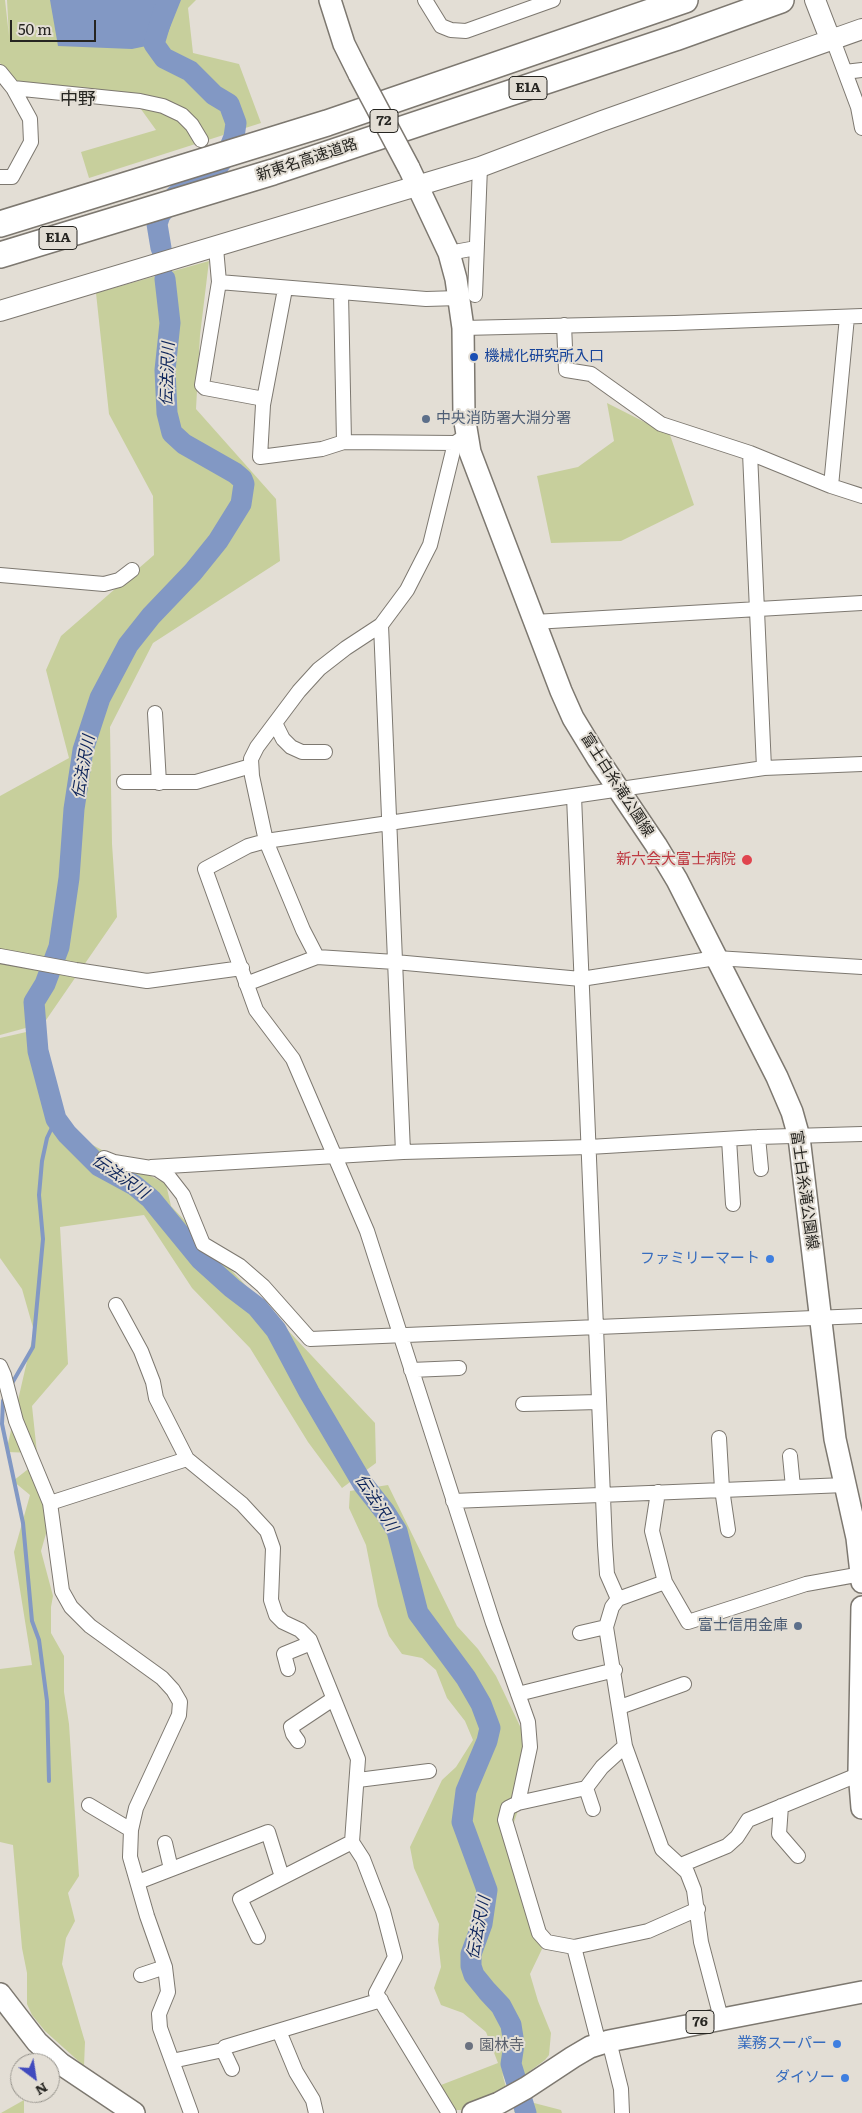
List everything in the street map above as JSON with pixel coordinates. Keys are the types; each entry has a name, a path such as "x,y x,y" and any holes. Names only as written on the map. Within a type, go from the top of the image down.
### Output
{"highway":[{"name":"新東名高速道路","path":"0,224 336,120 685,0"},
{"name":"新東名高速道路","path":"0,255 273,172 675,38 781,0"}],"main road":[{"name":"富士白糸滝公園線","path":"330,0 344,44 413,176 467,296 464,328 464,416 461,439 470,452 490,510 573,718 677,880 777,1077 792,1112 799,1137 835,1439 845,1485 857,1513 862,1582"},
{"path":"862,1607 860,1772 862,1808"},
{"name":"76","path":"477,2112 526,2088 572,2057 604,2042 862,1992"},
{"path":"0,1994 37,2042 61,2064 134,2113"}],"street":[{"path":"425,0 441,26 451,30 466,31 553,0"},
{"path":"815,0 858,107 862,128"},
{"path":"0,311 216,248 413,176 480,167 830,36 862,29"},
{"path":"845,72 862,70"},
{"path":"0,72 13,88 30,119 31,142 12,177 0,177"},
{"path":"13,88 140,100 162,106 182,115 201,140"},
{"path":"219,282 426,299 467,296 476,248 480,167"},
{"path":"216,248 219,282 202,385 205,388 264,398"},
{"path":"449,253 476,248"},
{"path":"285,288 264,398 260,457 322,448 344,442 461,439 430,545 407,590 381,625 319,669 275,723 251,759 266,841 303,930 317,958"},
{"path":"341,293 344,442"},
{"path":"464,328 862,316"},
{"path":"831,486 846,317"},
{"path":"564,325 566,370 590,374 660,424 750,453 831,486 862,496"},
{"path":"750,453 764,768"},
{"path":"0,575 104,584 119,580 132,570"},
{"path":"534,622 862,603"},
{"path":"381,625 403,1152"},
{"path":"155,712 159,783"},
{"path":"275,723 283,739 291,746 302,752 325,752"},
{"path":"518,1803 530,1746 528,1722 453,1501 367,1230 293,1059 256,1010 205,869 248,846 266,841 764,768 862,764"},
{"path":"124,782 196,782 251,766"},
{"path":"574,796 602,1494 607,1574 618,1599"},
{"path":"5,957 147,981 242,968"},
{"path":"246,984 317,958 395,962 581,979 716,958 862,967"},
{"path":"146,1167 403,1152 589,1147 758,1137 862,1134"},
{"path":"758,1137 761,1169"},
{"path":"728,1139 733,1204"},
{"path":"104,1158 114,1162 157,1169 170,1178 183,1195 203,1244 240,1266 263,1286 310,1339 862,1316"},
{"path":"116,1305 141,1351 153,1382 156,1398 187,1459 242,1504 266,1531 273,1548 271,1600 276,1615 282,1622 300,1630 310,1643 358,1759 358,1780 352,1826 352,1842 364,1859 383,1910 395,1957 376,1993 449,2113"},
{"path":"411,1370 459,1368"},
{"path":"2,1370 16,1421 50,1502 62,1591 71,1607 90,1626 162,1678 174,1690 180,1702 179,1715 136,1808 131,1830 130,1857 165,1967 168,1992 159,2014 160,2028 191,2113"},
{"path":"523,1404 598,1402"},
{"path":"719,1438 722,1489 728,1530"},
{"path":"790,1456 792,1487"},
{"path":"50,1502 187,1459"},
{"path":"453,1501 845,1485"},
{"path":"658,1492 652,1531 665,1582 688,1622 806,1584 862,1574"},
{"path":"665,1582 618,1599 612,1606 606,1628 615,1670 625,1746 662,1849 687,1872 694,1890 698,1908 701,1942 721,2018"},
{"path":"580,1633 606,1628"},
{"path":"288,1669 284,1654 310,1643"},
{"path":"518,1694 615,1670"},
{"path":"620,1707 684,1684"},
{"path":"298,1741 292,1734 291,1728 333,1699"},
{"path":"625,1746 602,1767 586,1788 518,1803 508,1808 505,1820 539,1933 547,1942 574,1947 648,1930 698,1908"},
{"path":"358,1780 388,1778 428,1771"},
{"path":"681,1865 727,1846 737,1837 748,1820 860,1772"},
{"path":"586,1788 593,1809"},
{"path":"89,1805 131,1830"},
{"path":"781,1806 779,1834 798,1856"},
{"path":"138,1882 268,1832 282,1877"},
{"path":"258,1937 240,1898 352,1842"},
{"path":"165,1843 170,1869"},
{"path":"574,1947 621,2089 622,2113"},
{"path":"141,1975 165,1967"},
{"path":"172,2061 223,2050 225,2047 380,2000"},
{"path":"279,2031 296,2072 313,2100 316,2113"},
{"path":"223,2050 232,2069"}],"green space":[{"path":"0,0 5,0 9,36 7,0 196,0 188,8 193,53 239,64 261,123 89,178 81,152 156,130 138,105 15,81 0,63"},
{"path":"209,261 200,335 196,409 276,499 280,561 153,643 110,727 112,844 117,917 44,1023 0,1035 0,796 69,758 46,670 61,636 154,555 153,496 109,414 96,293"},
{"path":"607,403 670,435 694,505 621,541 551,543 537,476 578,467 614,441"},
{"path":"35,1030 53,1124 166,1184 171,1206 375,1423 376,1463 342,1488 308,1442 250,1348 192,1288 144,1215 60,1227 68,1364 32,1406 37,1453 6,1452 34,1331 22,1289 0,1258 0,1038"},
{"path":"32,1466 49,1523 41,1551 53,1596 51,1633 64,1656 64,1692 69,1724 79,1876 68,1893 75,1921 66,1938 62,1964 85,2042 84,2066 45,2031 32,2015 27,2004 27,1973 22,1948 13,1845 0,1842 0,1669 32,1665 14,1552 30,1495 13,1481"},
{"path":"388,1485 457,1626 478,1649 496,1676 530,1747 525,1790 514,1822 514,1852 542,1949 530,1974 538,2001 551,2033 549,2055 508,2087 502,2073 507,2091 463,2110 453,2110 441,2085 498,2063 486,2032 463,2013 441,2005 434,1988 441,1967 438,1940 439,1924 414,1868 410,1847 442,1780 456,1767 473,1740 465,1721 447,1698 436,1670 422,1658 402,1654 389,1636 378,1606 366,1545 349,1508 350,1491"},
{"path":"19,2103 24,2103 24,2113 1,2113"},
{"path":"534,2103 561,2110 562,2113 515,2113 514,2111"}],"water":[{"path":"50,0 181,0 165,40 132,49 58,46"}],"waterway":[{"name":"伝法沢川","path":"161,248 157,224 160,215 175,196 195,179 219,165 227,154 234,137 236,123 229,104 214,95 190,71 164,58 154,44 164,10 169,0"},
{"name":"伝法沢川","path":"165,279 170,323 165,370 167,413 172,433 184,444 235,473 242,479 244,484 241,504 218,541 193,572 151,616 128,645 100,698 83,750 74,809 69,878 59,947 45,984 34,1002 38,1051 56,1119 67,1134 99,1166 134,1185 151,1199 201,1260 232,1288 257,1307 276,1330 309,1392 363,1484 397,1531 418,1613 466,1678 481,1704 490,1728 487,1741 466,1791 462,1822 487,1890 482,1924 471,1954 471,1966 474,1975 501,2006 511,2025 514,2044 511,2064 526,2113"},
{"path":"11,1385 33,1347 43,1239 39,1195 42,1161 47,1138 56,1119"},
{"path":"6,1395 3,1401 2,1424 23,1523 32,1621 39,1640 47,1701 49,1781"}],"place":[{"name":"機械化研究所入口","path":"474,357"},
{"name":"中央消防署大淵分署","path":"426,419"},
{"name":"新六会大富士病院","path":"747,860"},
{"name":"ファミリーマート","path":"770,1259"},
{"name":"富士信用金庫","path":"798,1626"},
{"name":"業務スーパー","path":"837,2044"},
{"name":"園林寺","path":"469,2046"},
{"name":"ダイソー","path":"845,2078"}],"district":[{"name":"中野","path":"78,100"}]}
